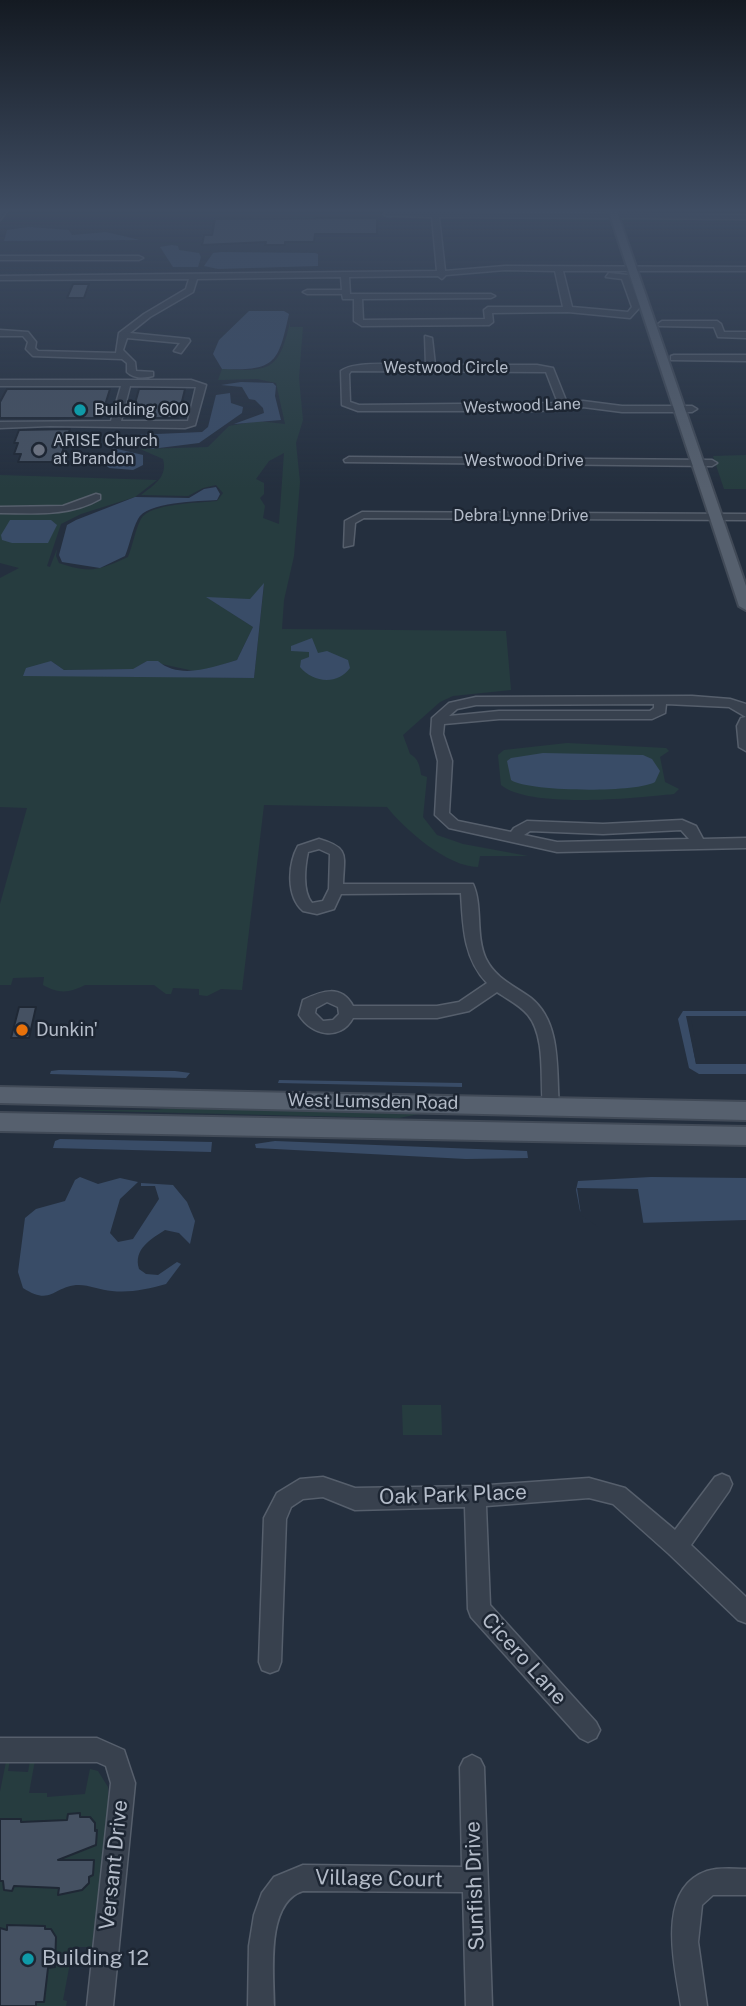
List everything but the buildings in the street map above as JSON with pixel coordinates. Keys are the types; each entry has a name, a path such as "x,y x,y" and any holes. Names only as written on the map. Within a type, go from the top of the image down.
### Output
{"main road":[{"path":"644,303 705,463 723,517 746,606"},
{"path":"646,303 661,321"},
{"path":"651,303 674,358 686,409"},
{"path":"723,517 746,565"},
{"name":"West Lumsden Road","path":"0,1095 746,1111"},
{"path":"9,1122 46,1108 154,1107 184,1099"},
{"path":"379,1127 435,1116 532,1119 547,1114 551,1106"},
{"path":"552,1131 559,1121 575,1117 675,1118 713,1110"},
{"name":"West Lumsden Road","path":"9,1122 746,1136"}],"street":[{"path":"170,303 141,319 122,335 118,344 119,351 131,362 132,372 135,374 204,376"},
{"path":"358,303 358,321 362,323 489,322 488,310 568,309 630,315 636,307 635,303"},
{"path":"493,303 494,310"},
{"path":"567,303 568,309"},
{"path":"661,321 717,324 721,335 746,335"},
{"path":"0,333 25,334 30,337 30,351 36,354 124,356"},
{"path":"122,335 186,341 178,351"},
{"path":"428,338 431,368"},
{"path":"674,358 746,358"},
{"name":"Westwood Circle","path":"350,407 345,403 344,373 349,369 550,370 563,404"},
{"path":"0,383 199,383 194,419 192,423 185,425 0,425"},
{"path":"115,425 126,383"},
{"name":"Westwood Lane","path":"350,407 540,408 563,404 596,404 622,409 686,409"},
{"name":"Westwood Drive","path":"349,460 705,463"},
{"path":"0,510 67,509 85,506 96,497"},
{"name":"Debra Lynne Drive","path":"348,545 350,521 362,515 723,517"},
{"path":"723,517 746,517"},
{"path":"746,713 742,707 730,703 659,700 476,701 453,706 438,721 437,734 445,761 442,815 454,825 516,838 519,831 527,826 603,829 682,825 691,828 695,833 697,844 746,844"},
{"path":"745,742 746,721"},
{"path":"336,889 468,888 474,946 479,964 497,984 522,1000 540,1021 545,1041 551,1106"},
{"path":"348,1012 415,1013 463,1007 497,984"},
{"path":"677,1546 722,1484"},
{"name":"Oak Park Place","path":"270,1662 275,1518 284,1500 300,1489 323,1487 355,1499 475,1496 589,1488 618,1495 677,1546 746,1612"},
{"name":"Cicero Lane","path":"475,1496 479,1609 588,1730"},
{"name":"Versant Drive","path":"0,1750 97,1750 116,1758 123,1783 100,2006"},
{"name":"Sunfish Drive","path":"472,1767 479,2006"},
{"name":"Village Court","path":"261,2006 267,1914 279,1889 289,1883 303,1878 475,1880"},
{"path":"694,2006 685,1933 689,1905 695,1893 705,1885 716,1881 746,1882"}],"green space":[{"path":"290,322 290,327 303,327 299,378 303,420 296,443 300,482 294,556 284,600 282,629 506,631 511,690 453,696 440,702 403,735 410,754 418,763 421,775 427,777 423,817 437,835 463,844 528,856 480,856 478,867 454,861 428,846 387,807 264,805 242,990 221,989 207,996 199,995 199,989 173,988 171,994 166,994 154,985 85,985 74,990 59,991 43,985 44,977 13,978 11,985 0,985 0,904 27,808 0,807 0,578 19,568 0,563 0,475 157,480 135,497 81,514 61,524 47,566 50,567 57,549 59,563 79,569 102,568 128,557 139,523 146,514 164,507 217,501 223,493 216,485 188,496 141,495 159,480 164,465 163,459 140,449 208,447 229,426 258,421 285,424 276,383 257,379 218,380 222,369 252,370 270,365 277,359","holes":["284,453 279,524 263,518 265,506 260,498 264,494 264,483 256,479 269,461","264,585 254,678 23,675 51,661 64,670 134,669 147,661 199,672 237,660 253,627 208,598 250,599"]},
{"path":"746,455 746,489 724,489 713,456"},
{"path":"567,743 666,748 669,751 660,757 665,782 679,789 674,794 584,800 535,797 501,785 498,755 504,750"},
{"path":"183,1106 526,1114 424,1113 399,1118 55,1110 156,1110"},
{"path":"402,1405 441,1405 442,1435 403,1435"},
{"path":"7,1757 10,1759 8,1771 28,1772 30,1761 35,1760 29,1793 47,1793 47,1797 85,1794 90,1769 98,1771 108,1787 92,1947 73,1947 63,2000 67,2001 66,2006 0,2006 0,1792"}],"water":[{"path":"249,311 284,311 289,314 277,353 272,361 254,368 222,369 213,354 219,340"},
{"path":"241,382 273,383 276,386 275,396 281,420 234,424 264,413 263,408 255,400 249,399 242,387 221,385"},
{"path":"230,393 231,403 243,407 242,413 199,443 151,449 112,436 202,432 208,427 216,395"},
{"path":"113,448 143,455 143,465 133,470 109,468 107,466"},
{"path":"216,487 220,494 217,500 162,506 143,513 136,523 125,556 100,568 62,562 59,555 67,525 76,520 135,497 189,498 204,489"},
{"path":"10,520 51,520 57,525 48,543 12,543 2,540 1,535"},
{"path":"264,583 254,678 23,676 26,668 51,661 64,670 133,669 147,661 158,661 167,667 186,671 237,660 253,627 206,597 250,599"},
{"path":"312,638 318,653 327,651 348,660 350,668 339,677 325,680 305,672 300,667 301,660 309,657 309,652 291,651 291,646"},
{"path":"543,753 643,755 652,759 660,771 655,782 627,788 559,789 511,780 507,761"},
{"path":"683,1011 746,1011 746,1016 687,1016 696,1064 746,1064 746,1074 699,1074 689,1068 678,1019"},
{"path":"51,1071 190,1073 186,1078 50,1074"},
{"path":"279,1080 462,1083 462,1087 278,1083"},
{"path":"55,1141 212,1142 211,1152 53,1148"},
{"path":"275,1141 527,1151 528,1158 466,1159 256,1148 255,1144"},
{"path":"80,1177 98,1184 120,1178 138,1182 120,1199 110,1233 118,1242 133,1239 159,1199 155,1186 141,1186 141,1183 173,1185 187,1202 195,1221 190,1244 179,1233 165,1230 144,1245 139,1256 139,1269 146,1274 158,1275 177,1262 181,1264 166,1284 126,1291 79,1285 40,1296 23,1288 18,1272 25,1218 36,1209 65,1201 75,1180"},
{"path":"651,1177 746,1178 746,1220 600,1224 580,1211 576,1190 578,1181"}],"pier":[{"path":"686,1016 746,1016 746,1019 691,1019 699,1060 746,1060 746,1064 696,1064"},
{"path":"577,1188 638,1189 644,1227 598,1227 581,1215"}],"place":[{"name":"Building 600","path":"80,410"},
{"name":"ARISE Church at Brandon","path":"39,450"},
{"name":"Dunkin'","path":"22,1030"},
{"name":"Building 12","path":"28,1959"}]}
